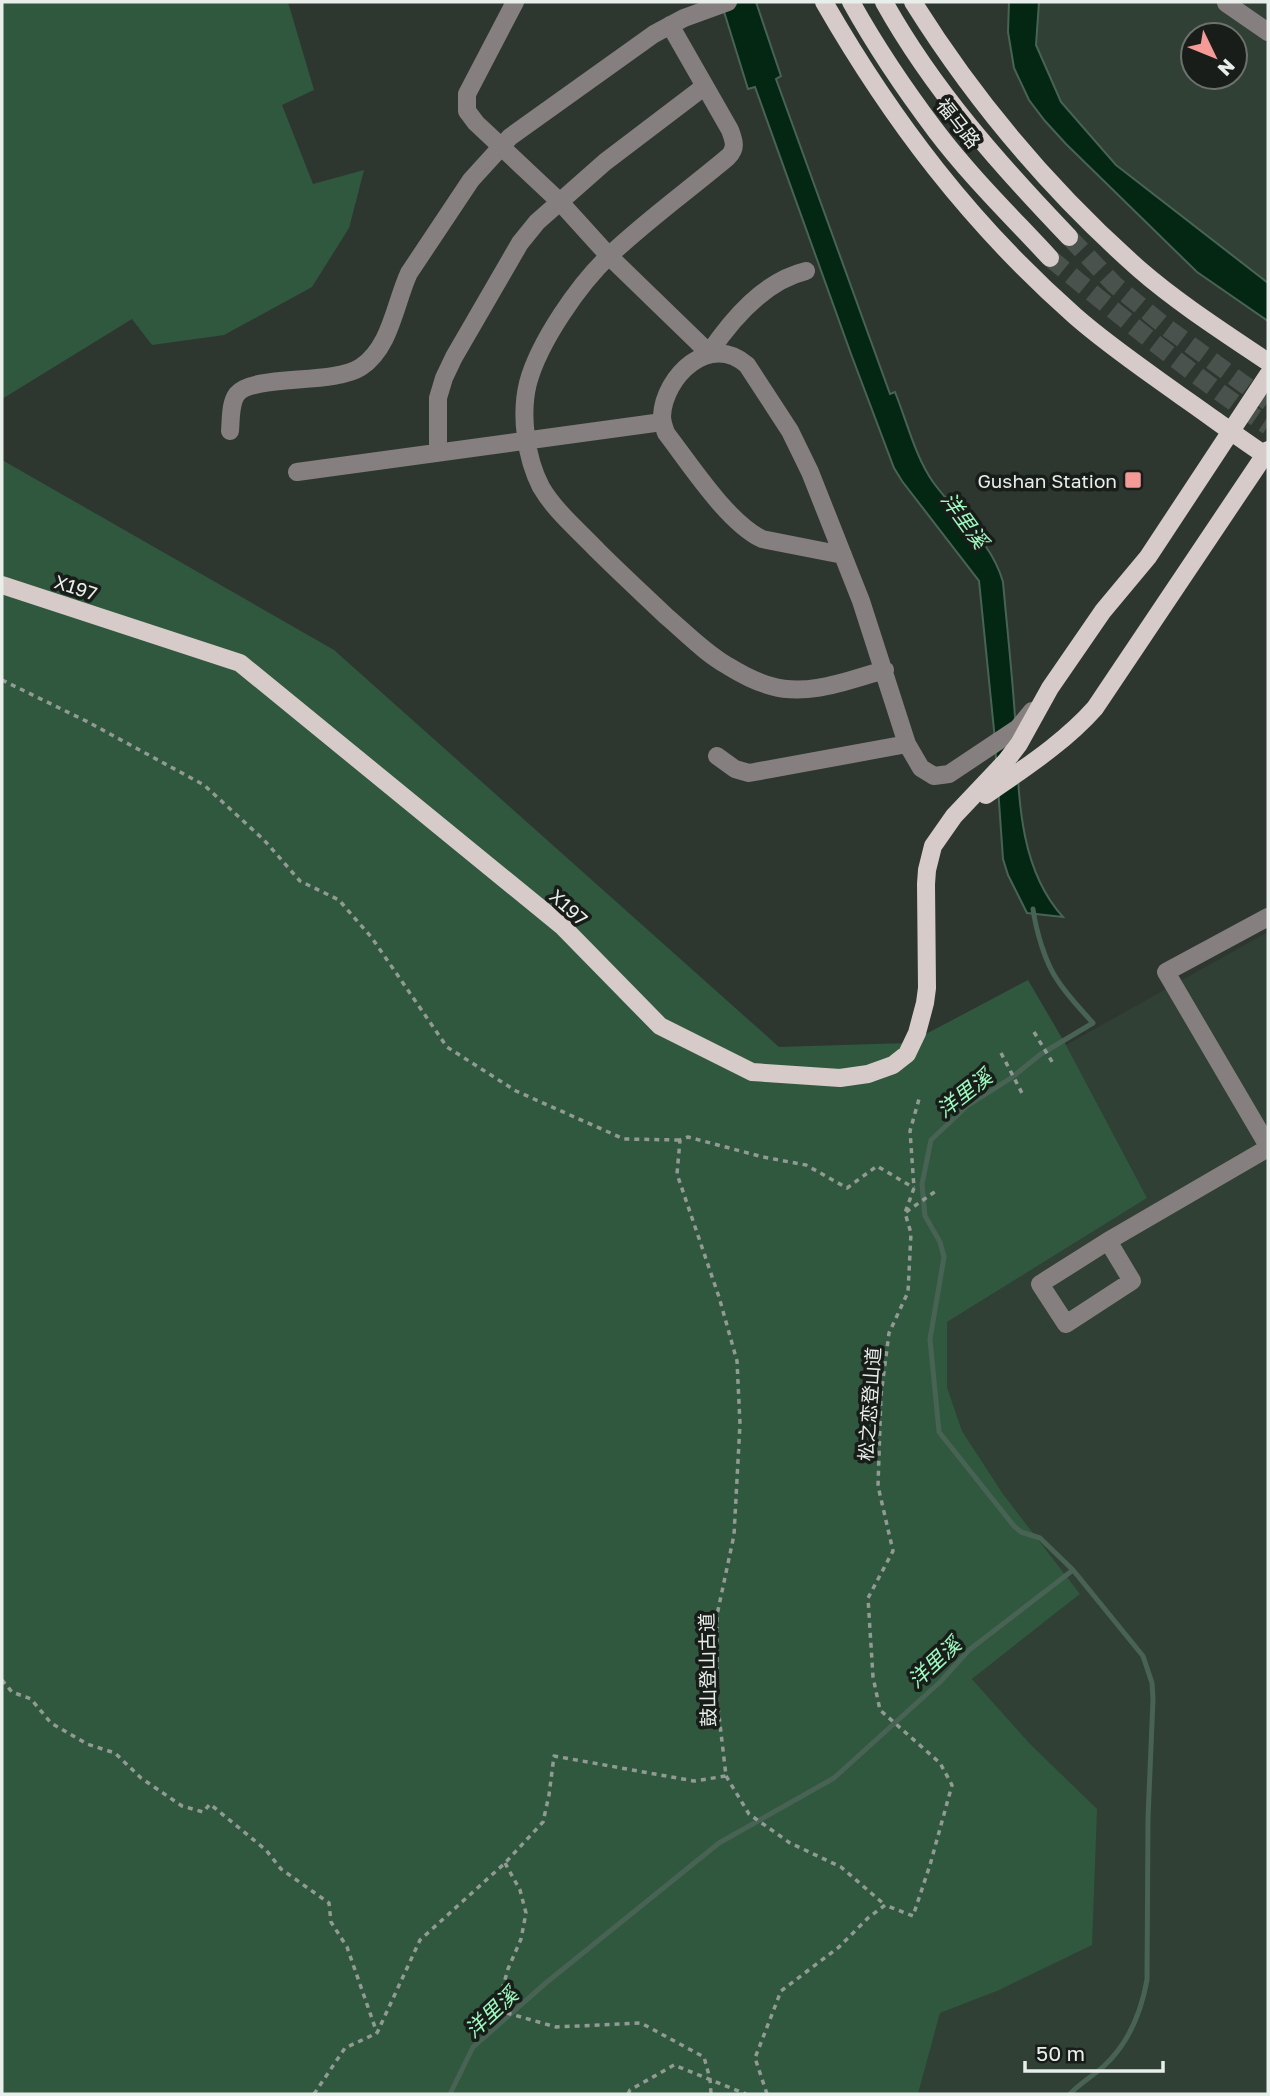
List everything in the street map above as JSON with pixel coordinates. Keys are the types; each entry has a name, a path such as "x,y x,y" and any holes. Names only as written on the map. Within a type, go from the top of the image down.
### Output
{"main road":[{"path":"824,2 867,75 903,127 945,181 1001,244 1077,317 1139,365 1267,454 1095,708 1078,726 1021,770 985,790"},
{"name":"福马路","path":"851,2 886,60 937,133 1051,258"},
{"name":"福马路","path":"884,2 957,111 1010,176 1069,237"},
{"path":"913,2 984,104 1056,189 1140,270 1268,362"},
{"path":"985,790 1102,611 1148,557 1268,375"},
{"name":"X197","path":"2,585 240,663 562,926 660,1026 752,1072 826,1079 851,1077 886,1069 907,1054 922,1017 927,988 927,870 933,846 954,816 985,790"}],"street":[{"path":"515,2 467,94 466,103 471,118 560,202 609,256 709,354"},
{"path":"1226,3 1268,32"},
{"path":"230,431 234,399 243,388 336,376 359,369 368,362 387,333 402,288 410,273 471,180 500,146 533,120 695,8 723,4"},
{"path":"670,25 734,139 733,152 609,256 566,307 538,357 528,383 525,403 534,471 541,486 563,516 685,633 728,667 774,687 804,690 885,670"},
{"path":"438,452 438,398 448,368 520,243 537,222 605,162 705,86"},
{"path":"709,354 734,320 770,287 784,278 806,271"},
{"path":"843,555 762,539 750,533 724,508 666,433 662,422 671,387 687,365 709,354 729,354 739,358 747,365 790,431 810,472 843,555 861,601 907,744 921,768 934,776 949,774 982,753 1019,736"},
{"path":"297,472 662,422"},
{"path":"717,757 734,769 749,773 907,744"},
{"path":"1108,1241 1132,1281 1066,1324 1040,1284 1108,1241 1268,1147 1166,972 1268,917"}],"path":[{"path":"2,680 88,722 204,785 264,840 299,881 339,900 372,938 447,1047 516,1091 624,1139 680,1140 688,1137 763,1157 806,1165 846,1188 877,1166 914,1188"},
{"path":"1034,1032 1054,1065"},
{"path":"1001,1053 1023,1095"},
{"name":"松之恋登山道","path":"885,1905 913,1916 952,1786 940,1763 880,1710 873,1677 868,1598 893,1551 878,1486 881,1395 888,1333 908,1292 911,1234 905,1213 914,1188 910,1131 919,1099"},
{"name":"鼓山登山古道","path":"680,1140 677,1174 719,1297 737,1361 740,1424 734,1535 717,1615 718,1698 726,1776"},
{"path":"905,1213 936,1191"},
{"path":"2,1681 12,1692 31,1699 51,1723 87,1744 115,1753 141,1778 182,1806 203,1812 210,1804 267,1850 281,1869 330,1903 331,1922 347,1947 377,2033"},
{"path":"314,2094 345,2048 377,2033 420,1940 505,1863 543,1822 554,1756 694,1781 726,1776 749,1814 790,1843 841,1867 885,1905 839,1947 781,1991 755,2058 767,2094"},
{"path":"505,1863 520,1890 526,1913 521,1939 500,1997 507,2013 556,2027 641,2023 704,2057 712,2094"},
{"path":"628,2094 630,2090 674,2065 746,2094"}],"shaded area":[{"path":"2,2 288,2 314,90 282,105 313,184 364,170 349,228 312,287 224,335 152,345 132,319 2,399"},
{"path":"1039,2 1268,2 1268,283 1116,165 1061,101 1036,45"},
{"path":"2,460 334,650 779,1047 909,1043 1028,980 1066,1045 1147,1198 947,1322 947,1387 962,1431 1003,1494 1080,1594 972,1679 1031,1745 1097,1809 1092,1945 997,1991 940,2013 918,2094 2,2094"},
{"path":"1268,932 1268,2094 918,2094 940,2013 997,1991 1031,1745 972,1679 1080,1594 1003,1494 962,1431 947,1387 947,1322 1147,1198 1066,1045"}],"water":[{"path":"721,2 756,2 781,76 776,79 890,394 895,392 916,450 933,482 973,529 998,568 1003,582 1023,822 1036,873 1047,896 1063,917 1027,913 1003,859 994,730 979,581 894,468 755,87 748,89"},
{"path":"1009,2 1039,2 1036,45 1061,102 1116,165 1268,283 1268,321 1197,272 1045,121 1029,100 1014,68 1008,32"}],"waterway":[{"name":"洋里溪","path":"450,2094 473,2047 547,1982 719,1843 834,1778 940,1682 969,1650 1073,1570 1040,1538 1021,1532 1014,1526 939,1432 930,1339 944,1257 940,1242 925,1216 922,1184 931,1140 967,1106 1011,1078 1041,1054 1093,1023 1053,974 1036,927 1033,909"},
{"path":"1070,2094 1104,2066 1127,2037 1137,2016 1147,1980 1148,1818 1153,1699 1152,1683 1143,1656 1073,1570"}],"tunnel":[{"path":"1069,237 1115,285 1166,327 1268,402"},
{"path":"1050,258 1184,366 1268,426"}],"place":[{"name":"Gushan Station","path":"1133,480"}]}
